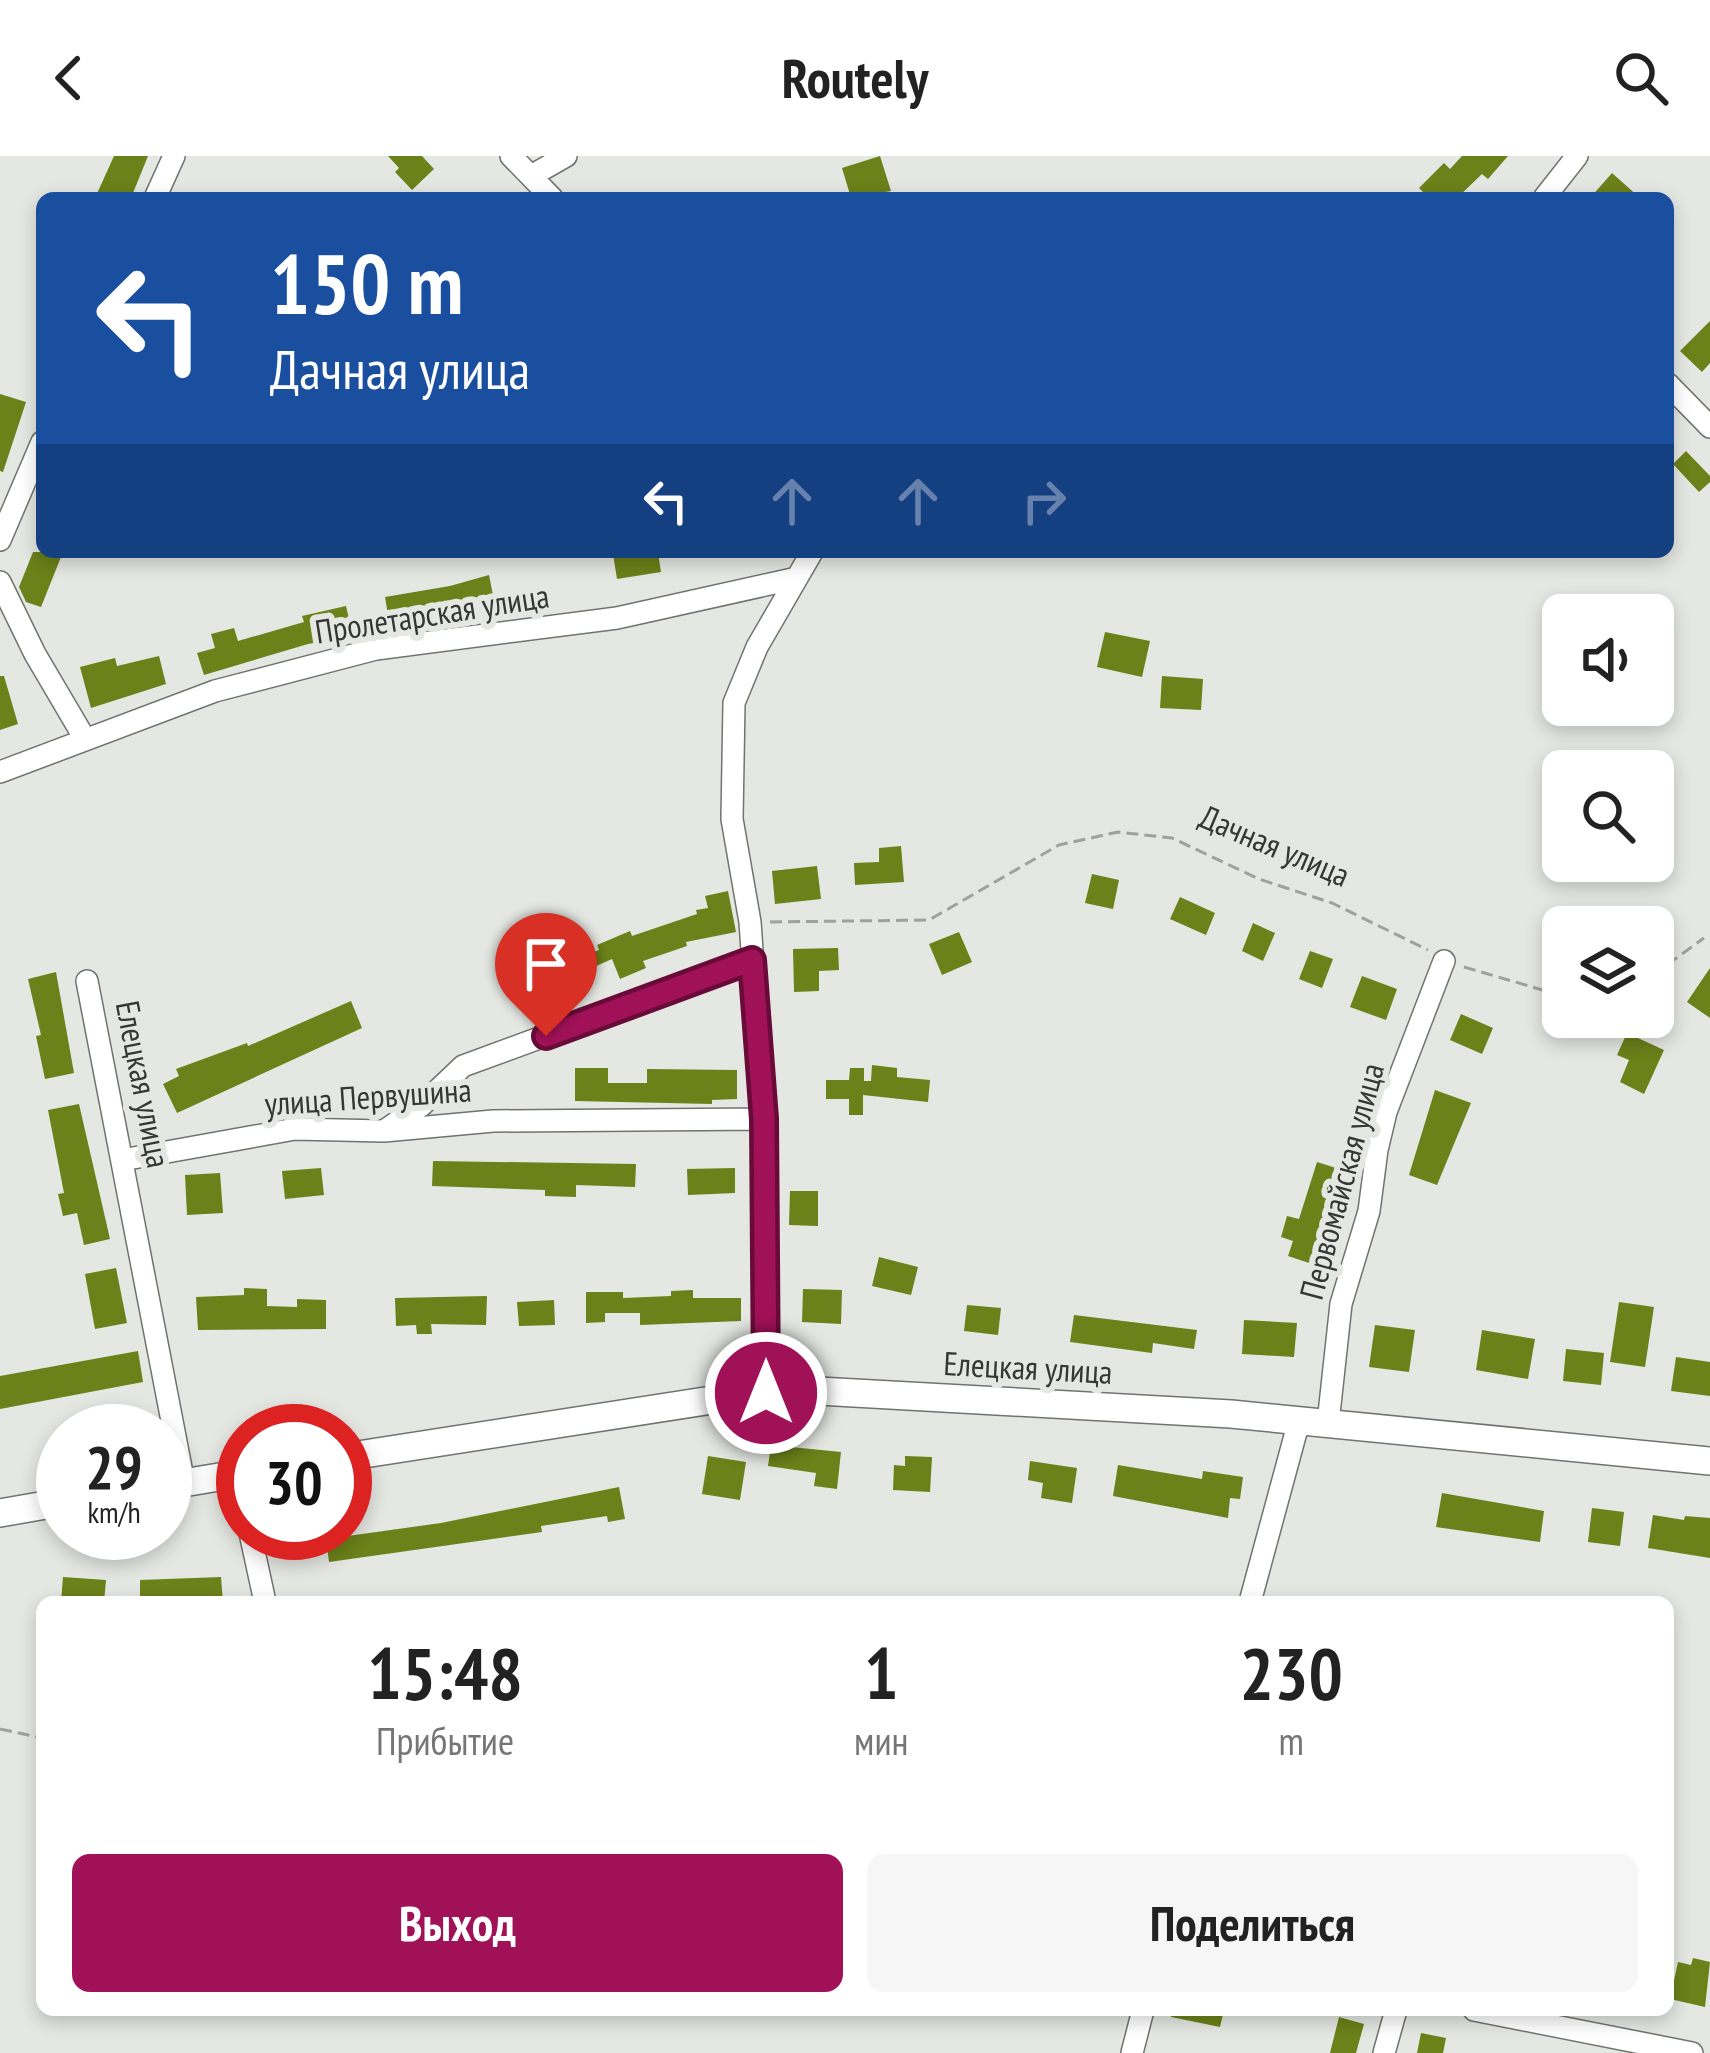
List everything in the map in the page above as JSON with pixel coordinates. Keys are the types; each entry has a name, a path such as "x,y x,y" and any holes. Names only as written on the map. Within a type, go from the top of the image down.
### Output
{"main road":[{"name":"Елецкая улица","path":"372,1453 783,1390 1299,1420 1710,1461"},
{"path":"0,1513 36,1507"}],"street":[{"path":"158,192 174,156"},
{"path":"511,156 546,192"},
{"path":"531,176 566,156"},
{"path":"1549,192 1577,156"},
{"path":"1674,389 1710,427"},
{"path":"0,540 36,456"},
{"path":"766,1393 764,1119 750,922 732,819 734,704 757,647 809,558"},
{"name":"Пролетарская улица","path":"0,772 215,691 376,649 617,618 797,578"},
{"path":"0,582 85,739"},
{"path":"384,1131 422,1105 463,1066 752,960"},
{"name":"Первомайская улица","path":"1328,1423 1341,1304 1370,1211 1386,1112 1444,961"},
{"name":"Елецкая улица","path":"88,981 162,1404"},
{"name":"улица Первушина","path":"122,1160 295,1129 384,1131 493,1121 764,1119"},
{"path":"1252,1596 1299,1420"},
{"path":"256,1560 264,1596"},
{"path":"1132,2053 1141,2016"},
{"path":"1384,2053 1394,2016"},
{"path":"1504,2016 1692,2053"}],"path":[{"name":"Дачная улица","path":"750,922 929,920 1059,845 1118,832 1172,838 1259,879 1332,903 1444,961 1542,990"},
{"path":"1674,960 1704,938"},
{"path":"0,1729 36,1737"}],"building":[{"path":"114,156 148,156 133,192 98,192"},
{"path":"388,156 422,156 434,169 412,190"},
{"path":"880,156 891,191 849,192 842,168"},
{"path":"1462,156 1508,156 1488,179 1482,174 1463,192 1423,192 1419,188 1444,163 1450,169"},
{"path":"1612,173 1633,192 1595,192"},
{"path":"1710,321 1710,363 1702,372 1680,351"},
{"path":"0,394 26,402 3,472 0,471"},
{"path":"1686,451 1710,476 1710,482 1699,492 1674,463"},
{"path":"33,552 36,558 61,558 41,607 26,602 19,587"},
{"path":"614,558 659,558 661,572 617,579"},
{"path":"489,575 495,605 389,621 385,597"},
{"path":"346,606 353,636 308,644 204,675 197,653 215,648 211,634 234,628 238,641 304,622 302,616"},
{"path":"1105,632 1150,641 1142,677 1097,667"},
{"path":"159,656 166,684 91,708 80,667 115,658 117,666"},
{"path":"0,676 4,676 18,724 0,730"},
{"path":"1162,676 1203,679 1201,710 1160,708"},
{"path":"901,846 904,882 855,885 854,863 879,862 879,848"},
{"path":"817,866 821,899 775,904 772,871"},
{"path":"1092,874 1119,880 1113,909 1085,903"},
{"path":"728,891 736,932 686,942 687,946 643,961 646,968 620,979 612,959 585,971 590,984 556,996 546,970 599,950 597,945 630,931 632,936 697,914 696,910 708,908 705,896"},
{"path":"1180,897 1215,913 1206,935 1170,919"},
{"path":"1253,923 1275,933 1263,961 1242,951"},
{"path":"959,932 972,962 942,975 929,944"},
{"path":"838,948 839,970 819,971 819,991 794,992 793,949"},
{"path":"1310,951 1333,959 1322,988 1299,979"},
{"path":"1710,968 1710,1018 1687,1002"},
{"path":"56,972 74,1073 45,1079 28,979"},
{"path":"1362,976 1397,989 1386,1020 1350,1007"},
{"path":"351,1001 362,1028 177,1113 163,1084 179,1076 176,1069 248,1046"},
{"path":"1461,1014 1493,1028 1482,1054 1450,1040"},
{"path":"1625,1038 1638,1038 1664,1050 1644,1094 1620,1082 1629,1060 1617,1055"},
{"path":"872,1065 897,1068 897,1077 930,1080 928,1102 863,1095 863,1115 849,1115 849,1099 826,1099 826,1080 849,1080 850,1068 864,1068 864,1081 871,1081"},
{"path":"575,1068 608,1068 608,1083 647,1083 647,1069 737,1070 737,1099 712,1100 712,1104 575,1101"},
{"path":"1435,1090 1471,1103 1437,1185 1409,1175"},
{"path":"79,1104 110,1239 84,1245 77,1213 63,1216 58,1194 64,1193 48,1110"},
{"path":"433,1161 636,1164 635,1187 576,1185 576,1197 545,1196 545,1190 432,1186"},
{"path":"1317,1162 1352,1173 1318,1266 1288,1256 1293,1241 1281,1237 1287,1216 1299,1219"},
{"path":"321,1168 324,1195 285,1199 282,1171"},
{"path":"735,1168 735,1193 688,1195 687,1169"},
{"path":"220,1173 223,1213 187,1215 185,1175"},
{"path":"790,1191 818,1191 818,1226 789,1225"},
{"path":"879,1257 918,1267 911,1295 872,1286"},
{"path":"116,1268 127,1323 95,1329 85,1274"},
{"path":"244,1288 267,1289 267,1306 297,1307 297,1299 326,1300 326,1329 198,1330 196,1297 244,1295"},
{"path":"803,1289 842,1290 841,1324 802,1322"},
{"path":"693,1290 693,1298 741,1298 741,1321 640,1325 640,1313 605,1313 605,1322 586,1323 586,1292 623,1292 623,1298"},
{"path":"487,1296 486,1325 431,1324 432,1334 417,1334 416,1325 396,1326 395,1298"},
{"path":"554,1300 555,1325 519,1326 517,1302"},
{"path":"1619,1302 1654,1307 1645,1367 1610,1362"},
{"path":"967,1305 1001,1308 998,1335 964,1331"},
{"path":"1074,1315 1197,1330 1194,1349 1153,1343 1152,1353 1070,1342"},
{"path":"1244,1320 1297,1323 1294,1357 1242,1354"},
{"path":"1375,1325 1415,1330 1409,1372 1369,1367"},
{"path":"1482,1330 1535,1339 1528,1379 1476,1370"},
{"path":"1566,1349 1604,1353 1601,1385 1563,1381"},
{"path":"138,1351 143,1382 0,1409 0,1376"},
{"path":"1676,1357 1710,1362 1710,1396 1671,1391"},
{"path":"771,1445 841,1452 837,1489 814,1486 816,1473 768,1466"},
{"path":"708,1456 746,1462 740,1500 702,1494"},
{"path":"905,1456 932,1457 930,1492 893,1490 894,1465 905,1466"},
{"path":"1030,1461 1077,1468 1072,1503 1041,1498 1043,1483 1028,1480"},
{"path":"1118,1465 1202,1479 1203,1471 1243,1477 1240,1499 1230,1498 1228,1518 1113,1496"},
{"path":"619,1487 625,1519 608,1522 607,1516 541,1526 542,1532 372,1556 372,1533"},
{"path":"1442,1493 1544,1511 1540,1542 1436,1527"},
{"path":"1592,1508 1624,1512 1620,1546 1588,1542"},
{"path":"1653,1515 1710,1518 1710,1558 1648,1548"},
{"path":"63,1577 106,1580 105,1596 61,1596"},
{"path":"221,1577 223,1596 140,1596 140,1580"},
{"path":"1693,1958 1710,1962 1705,2007 1674,2000 1678,1962 1691,1965"},
{"path":"1171,2016 1223,2016 1220,2027"},
{"path":"1339,2017 1364,2024 1356,2053 1330,2053"},
{"path":"1421,2033 1446,2038 1443,2053 1417,2053"}],"route":[{"path":"546,1036 752,960 764,1119 766,1393"}]}
